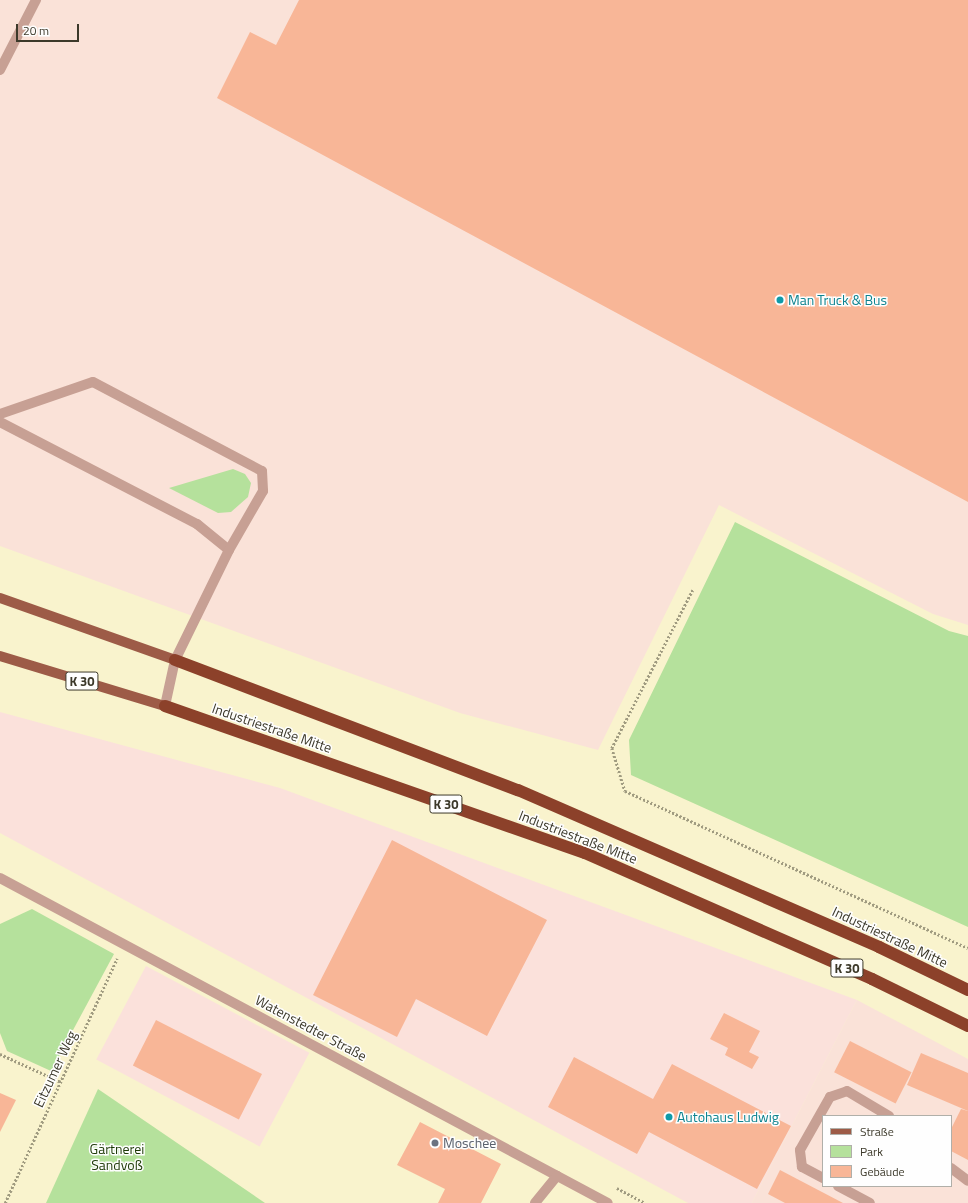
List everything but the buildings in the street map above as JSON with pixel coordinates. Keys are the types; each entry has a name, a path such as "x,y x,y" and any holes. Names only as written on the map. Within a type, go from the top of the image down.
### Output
{"highway":[{"name":"Industriestraße Mitte","path":"175,660 518,790 879,947 968,990"},
{"name":"Industriestraße Mitte","path":"165,706 585,853 872,979 968,1026"}],"main road":[{"name":"Industriestraße Mitte","path":"0,598 175,660"},
{"name":"Industriestraße Mitte","path":"0,656 165,706"}],"street":[{"path":"0,70 36,0"},
{"path":"0,414 94,382 262,471 263,491 229,550 175,660 165,706"},
{"path":"0,422 197,524 229,550"},
{"name":"Watenstedter Straße","path":"0,878 557,1176 595,1200 608,1203"},
{"path":"822,1178 802,1168 800,1150 830,1097 848,1091 887,1115"},
{"path":"952,1169 968,1181"},
{"path":"535,1203 557,1176"},
{"path":"840,1187 870,1203"}],"path":[{"path":"693,590 612,748 626,791 968,948"},
{"name":"Eitzumer Weg","path":"4,1203 124,944"},
{"path":"0,1054 61,1082"}],"shaded area":[{"path":"0,0 968,0 968,625 933,614 719,505 598,750 460,713 0,546"},
{"path":"0,712 280,788 857,1000 752,1203 688,1203 0,833"},
{"path":"146,966 309,1053 260,1146 96,1060"},
{"path":"857,1000 968,1059 968,1203 752,1203"}],"green space":[{"path":"233,469 245,474 251,483 248,497 231,512 218,513 169,488"},
{"path":"735,522 949,631 968,636 968,927 631,775 629,740"},
{"path":"32,909 114,954 51,1071 7,1051 0,1033 0,924"},
{"name":"Gärtnerei Sandvoß","path":"98,1089 265,1203 46,1203"}],"place":[{"name":"Man Truck & Bus","path":"780,300"},
{"name":"Autohaus Ludwig","path":"669,1117"},
{"name":"Moschee","path":"435,1143"}]}
